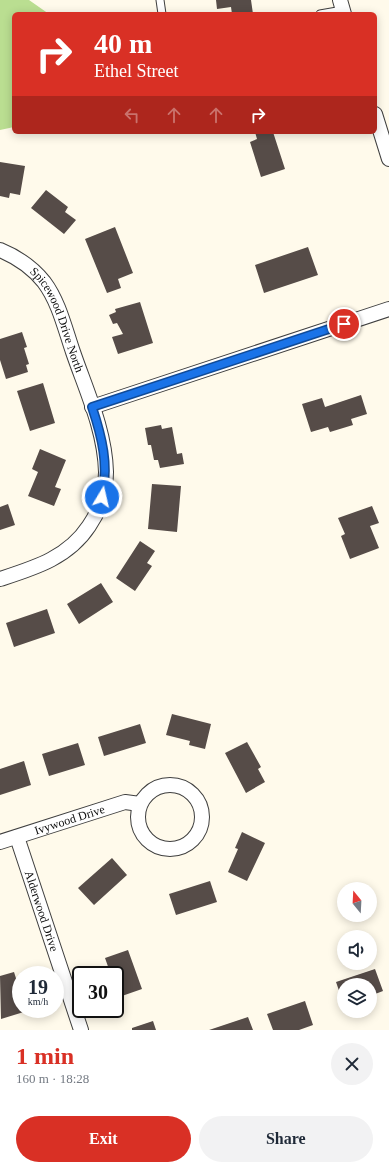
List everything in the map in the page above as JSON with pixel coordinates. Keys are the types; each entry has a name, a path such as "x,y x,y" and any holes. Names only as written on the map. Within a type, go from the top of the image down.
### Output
{"street":[{"path":"377,120 389,159"},
{"name":"Spicewood Drive North","path":"0,250 13,255 29,266 44,282 52,295 92,407 104,450 106,473 102,497 94,518 79,540 59,556 45,564 0,579"},
{"path":"92,407 389,309"},
{"path":"174,785 182,787 190,791 200,804 202,821 200,829 190,843 182,847 174,849 158,847 150,843 140,829 138,821 140,804 147,794 158,787 174,785"},
{"name":"Ivywood Drive","path":"0,842 126,802 140,804"},
{"name":"Alderwood Drive","path":"17,837 81,1030"}],"lane":[{"path":"160,0 162,12"},
{"path":"328,12 343,8"}],"green space":[{"path":"0,0 29,0 46,12 12,12 12,127 0,130"}],"building":[{"path":"216,0 251,0 253,12 232,12 231,7 217,9"},
{"path":"256,134 274,134 285,169 261,177 250,142 257,139"},
{"path":"0,162 25,166 20,195 10,193 9,198 0,196"},
{"path":"46,190 68,207 65,212 76,220 64,234 31,208"},
{"path":"115,227 133,273 118,279 121,288 107,293 85,239"},
{"path":"308,247 318,275 264,293 255,265"},
{"path":"140,302 153,343 118,354 112,337 123,334 117,323 113,324 109,315 116,312 115,309"},
{"path":"22,332 27,347 24,348 29,364 26,365 28,372 6,379 0,360 0,339"},
{"path":"43,383 55,423 30,431 17,391"},
{"path":"361,395 367,414 351,419 353,425 330,432 328,427 311,432 302,404 322,398 325,407"},
{"path":"161,425 162,429 172,427 177,454 182,453 184,464 160,468 158,460 154,460 151,445 148,445 145,428"},
{"path":"40,449 66,460 55,487 61,489 54,506 28,496 38,472 32,469"},
{"path":"152,484 181,486 177,532 148,529"},
{"path":"8,504 15,525 0,530 0,507"},
{"path":"372,506 379,523 370,526 379,548 350,559 341,536 345,534 338,518"},
{"path":"140,541 155,551 147,563 152,566 135,591 116,578"},
{"path":"101,583 113,602 79,624 67,604"},
{"path":"47,609 55,633 14,647 6,623"},
{"path":"172,714 211,724 205,749 189,745 190,741 166,735"},
{"path":"140,724 146,743 104,756 98,737"},
{"path":"247,742 261,767 258,769 265,782 246,793 225,753"},
{"path":"78,743 85,765 49,776 42,754"},
{"path":"24,761 31,785 0,795 0,769"},
{"path":"242,832 265,843 247,881 228,872 238,849 235,848"},
{"path":"112,858 127,875 94,905 78,888"},
{"path":"210,881 217,902 176,915 169,894"},
{"path":"128,950 142,989 124,995 124,966 108,966 105,958"},
{"path":"375,970 383,991 377,993 377,978 348,978"},
{"path":"12,973 12,1016 1,1019 0,976"},
{"path":"305,1001 313,1025 299,1030 273,1030 267,1014"},
{"path":"248,1017 253,1030 209,1030"},
{"path":"153,1021 156,1030 132,1030 132,1028"}],"route":[{"path":"102,497 106,473 104,450 92,407 344,324"}]}
